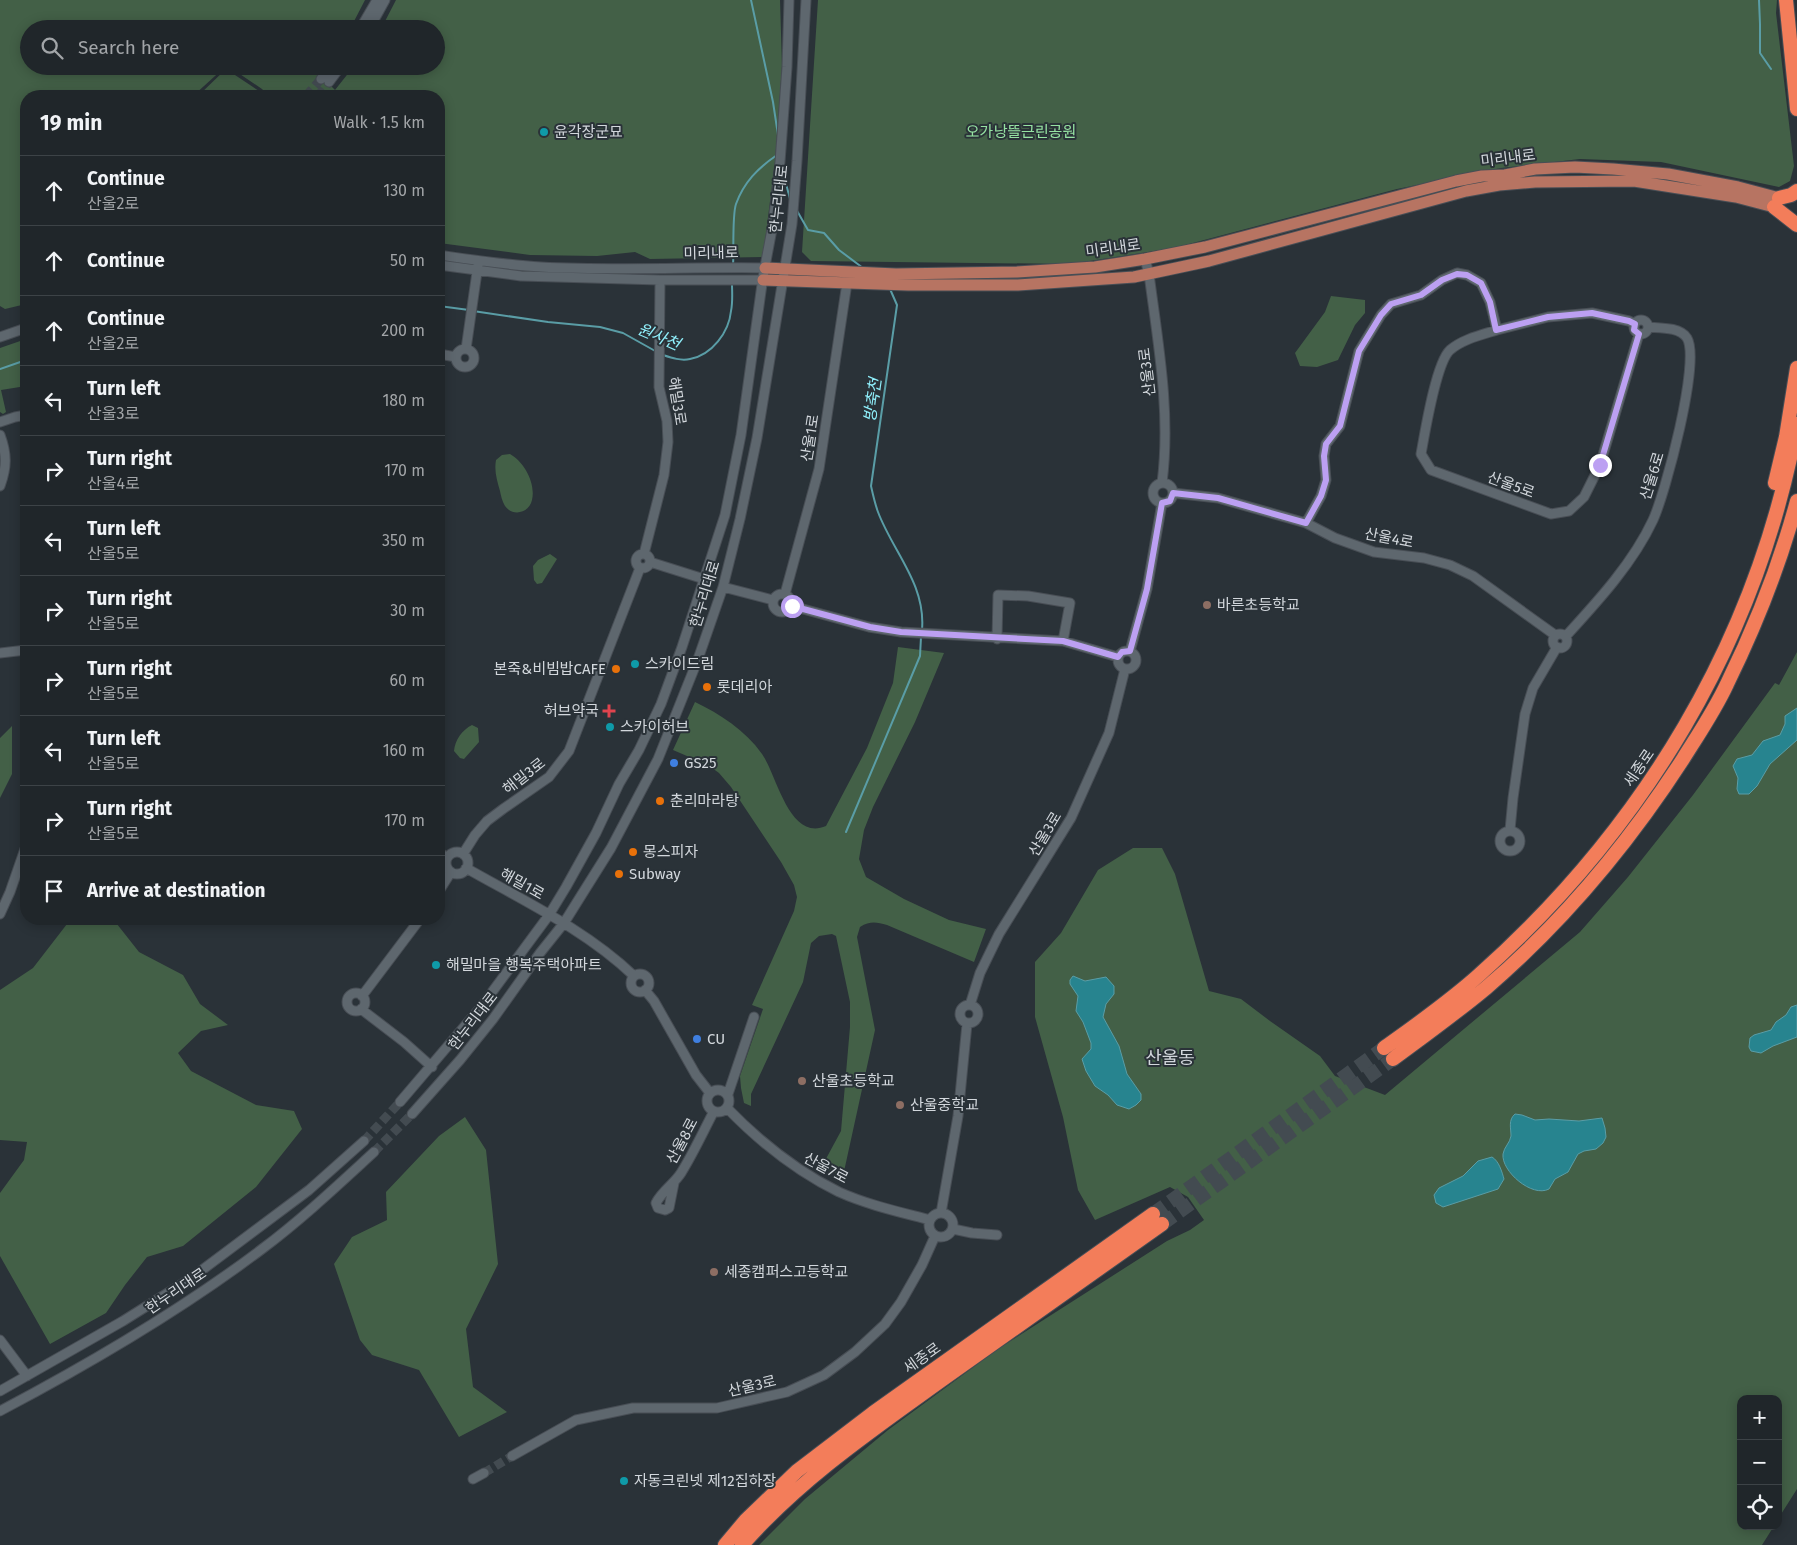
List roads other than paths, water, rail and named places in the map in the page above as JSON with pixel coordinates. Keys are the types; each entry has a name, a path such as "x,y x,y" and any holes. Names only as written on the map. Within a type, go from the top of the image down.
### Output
{"highway":[{"path":"1786,0 1797,109"},
{"path":"1791,0 1797,50"},
{"path":"1777,202 1797,191"},
{"path":"1777,202 1797,203"},
{"path":"1777,202 1797,215"},
{"path":"1777,202 1782,212 1797,225"},
{"path":"1682,733 1717,654 1770,507 1786,437 1797,368"},
{"name":"세종로","path":"1384,1048 1477,976 1519,938 1563,892 1607,841 1646,789 1682,733 1713,676 1755,578 1776,516 1790,465 1797,424"},
{"path":"1694,742 1726,686 1770,588 1797,501"},
{"path":"1393,1059 1486,988 1531,947 1620,850 1658,798 1726,694 1741,666 1770,600 1797,528"},
{"name":"세종로","path":"725,1545 746,1520 797,1471 881,1407 1158,1219 807,1480 742,1545"}],"main road":[{"name":"미리내로","path":"763,280 781,281 896,274 1045,271 1145,259 1215,244 1449,182 1535,169 1575,167 1660,173 1738,187 1777,202"},
{"name":"미리내로","path":"765,268 847,278 861,284 1037,284 1113,279 1149,274 1209,261 1444,196 1499,185 1567,181 1634,181 1777,202"}],"street":[{"path":"365,20 377,0"},
{"path":"374,20 385,0"},
{"name":"한누리대로","path":"400,1102 432,1067 481,1007 549,915 596,833 619,784 640,750 661,704 725,515 741,435 763,280 774,224 784,115 789,0"},
{"name":"한누리대로","path":"412,1114 466,1053 564,923 611,848 658,759 695,667 723,587 740,519 756,438 792,224 798,161 806,0"},
{"path":"328,75 325,80 331,75"},
{"name":"미리내로","path":"445,256 542,267 765,268"},
{"name":"산울3로","path":"1145,259 1149,274 1164,398 1166,456 1162,483"},
{"path":"466,349 478,261"},
{"name":"미리내로","path":"445,266 521,276 660,280 763,280"},
{"path":"1306,523 1321,496 1326,480 1324,456 1326,444 1340,426 1359,351 1381,315 1391,304 1421,295 1442,280 1457,274 1467,275 1481,283 1490,302 1496,330"},
{"name":"산울1로","path":"785,594 819,469 847,278"},
{"name":"해밀3로","path":"644,554 664,475 668,442 667,421 659,387 660,280"},
{"name":"산울5로","path":"1635,324 1592,313 1548,317 1496,330 1459,344 1449,351 1438,374 1421,454 1431,470 1551,514 1569,510 1584,497 1600,465 1639,334"},
{"path":"1638,320 1646,322 1648,327 1646,333 1639,334 1634,330 1638,320"},
{"name":"산울6로","path":"1566,636 1628,562 1653,521 1671,466 1685,407 1690,356 1688,339 1680,331 1648,327"},
{"path":"0,337 20,330"},
{"path":"466,349 473,356 471,363 461,366 457,362 456,357 459,351 466,349"},
{"path":"445,355 456,357"},
{"path":"0,422 20,417"},
{"path":"0,435 6,462 0,486"},
{"path":"1162,483 1170,486 1173,493 1170,501 1162,503 1154,498 1153,492 1156,486 1162,483"},
{"name":"산울4로","path":"1173,493 1218,498 1306,523 1335,538 1374,552 1424,558 1450,565 1473,576 1555,635"},
{"path":"1130,651 1147,589 1162,503"},
{"path":"644,554 650,558 650,562 648,567 640,568 636,565 635,560 637,556 644,554"},
{"path":"650,562 704,579"},
{"name":"해밀3로","path":"463,854 487,821 549,777 569,751 640,568"},
{"path":"723,587 774,600"},
{"path":"785,594 791,599 792,606 786,612 780,612 775,609 774,600 778,595 785,594"},
{"path":"997,639 998,595 1006,595 1028,596 1070,603 1063,641"},
{"path":"792,606 870,627 901,632 997,639 1063,641 1118,657"},
{"path":"1560,633 1566,636 1568,640 1567,645 1562,648 1556,647 1553,642 1555,635 1560,633"},
{"path":"1510,830 1525,714 1533,688 1556,647"},
{"path":"0,652 20,650"},
{"path":"1130,651 1136,656 1137,662 1131,669 1125,669 1118,664 1118,657 1122,652 1130,651"},
{"name":"산울3로","path":"970,1005 980,973 999,934 1071,818 1109,733 1125,669"},
{"path":"454,853 463,854 467,859 466,868 461,873 451,872 446,864 448,858 454,853"},
{"path":"0,914 20,863"},
{"name":"해밀1로","path":"466,868 564,923"},
{"path":"445,882 451,872"},
{"path":"564,923 593,941 634,976 631,982 634,988 640,992 645,990 654,1001 696,1075 710,1093"},
{"path":"362,996 415,925"},
{"path":"361,1009 364,1004 362,996 357,993 352,994 347,1002 348,1007 353,1010 361,1009 404,1042 432,1067"},
{"path":"970,1005 977,1010 978,1016 975,1022 967,1024 961,1019 960,1014 964,1006 970,1005"},
{"path":"728,1094 718,1089 710,1093 707,1102 714,1111 721,1112 727,1108 730,1101 728,1094 754,1018"},
{"path":"942,1213 958,1116 967,1024"},
{"name":"산울7로","path":"727,1108 768,1147 788,1163 815,1179 840,1192 864,1201 930,1220"},
{"name":"산울8로","path":"674,1183 682,1172 714,1111"},
{"name":"한누리대로","path":"0,1391 124,1321 190,1279 309,1190 364,1141"},
{"name":"한누리대로","path":"0,1411 127,1340 196,1295 262,1249 319,1203 374,1152"},
{"path":"942,1213 952,1218 953,1229 947,1236 939,1237 935,1236 930,1230 930,1220 934,1215 942,1213"},
{"path":"953,1229 972,1234 997,1235"},
{"name":"산울3로","path":"512,1456 576,1420 632,1408 717,1408 787,1392 824,1375 855,1352 885,1324 901,1302 922,1265 935,1236"},
{"path":"0,1340 27,1376"},
{"path":"473,1480 484,1473"}],"water":[{"path":"1797,708 1797,740 1770,764 1757,786 1749,794 1739,794 1737,789 1738,778 1733,766 1737,759 1752,755 1763,741 1780,735 1785,724 1785,716"},
{"path":"1073,976 1085,981 1106,977 1114,986 1114,994 1106,1004 1103,1017 1119,1046 1127,1074 1141,1094 1141,1100 1129,1109 1117,1105 1108,1095 1095,1086 1086,1071 1082,1059 1091,1049 1091,1043 1083,1022 1076,1011 1078,996 1070,984"},
{"path":"1797,1005 1797,1037 1773,1046 1761,1053 1751,1051 1749,1047 1750,1038 1771,1030 1791,1007"},
{"path":"1515,1114 1535,1120 1579,1121 1602,1118 1606,1137 1603,1143 1596,1149 1578,1154 1568,1172 1555,1179 1549,1189 1542,1191 1534,1190 1512,1175 1504,1161 1503,1154 1511,1136 1511,1121"},
{"path":"1492,1157 1498,1164 1504,1179 1498,1189 1443,1207 1436,1203 1434,1195 1439,1188 1463,1176 1478,1161"}],"waterway":[{"name":"방축천","path":"751,0 773,102 778,135"},
{"path":"1759,0 1760,53 1771,69"},
{"name":"원사천","path":"733,266 735,209 739,196 752,176 777,155"},
{"name":"방축천","path":"783,172 790,199"},
{"name":"방축천","path":"796,209 808,230 824,233 839,250 863,268"},
{"name":"원사천","path":"663,355 687,360 698,357 712,348 723,334 730,319 732,283"},
{"name":"방축천","path":"890,289 897,305 871,486 884,527 914,583 922,613 922,630"},
{"name":"원사천","path":"445,307 469,310"},
{"name":"원사천","path":"473,311 548,322 600,327 623,333 657,352"},
{"name":"원사천","path":"0,369 20,362"},
{"name":"방축천","path":"846,832 920,656 921,637"}],"tunnel":[{"path":"311,90 321,79"},
{"path":"323,90 329,82"},
{"path":"1153,1214 1384,1048"},
{"path":"1162,1224 1393,1059"},
{"path":"364,1141 400,1102"},
{"path":"374,1152 412,1114"},
{"path":"484,1473 512,1456"}],"place":[{"name":"윤각장군묘","path":"544,132"},
{"name":"바른초등학교","path":"1207,605"},
{"name":"스카이드림","path":"635,664"},
{"name":"본죽&비빔밥CAFE","path":"616,669"},
{"name":"롯데리아","path":"707,687"},
{"name":"허브약국","path":"609,711"},
{"name":"스카이허브","path":"610,727"},
{"name":"GS25","path":"674,763"},
{"name":"춘리마라탕","path":"660,801"},
{"name":"몽스피자","path":"633,852"},
{"name":"Subway","path":"619,874"},
{"name":"해밀마을 행복주택아파트","path":"436,965"},
{"name":"CU","path":"697,1039"},
{"name":"산울초등학교","path":"802,1081"},
{"name":"산울중학교","path":"900,1105"},
{"name":"세종캠퍼스고등학교","path":"714,1272"},
{"name":"자동크린넷 제12집하장","path":"624,1481"}],"district":[{"name":"산울동","path":"1170,1058"}],"park label":[{"name":"오가낭뜰근린공원","path":"1021,132"}]}
